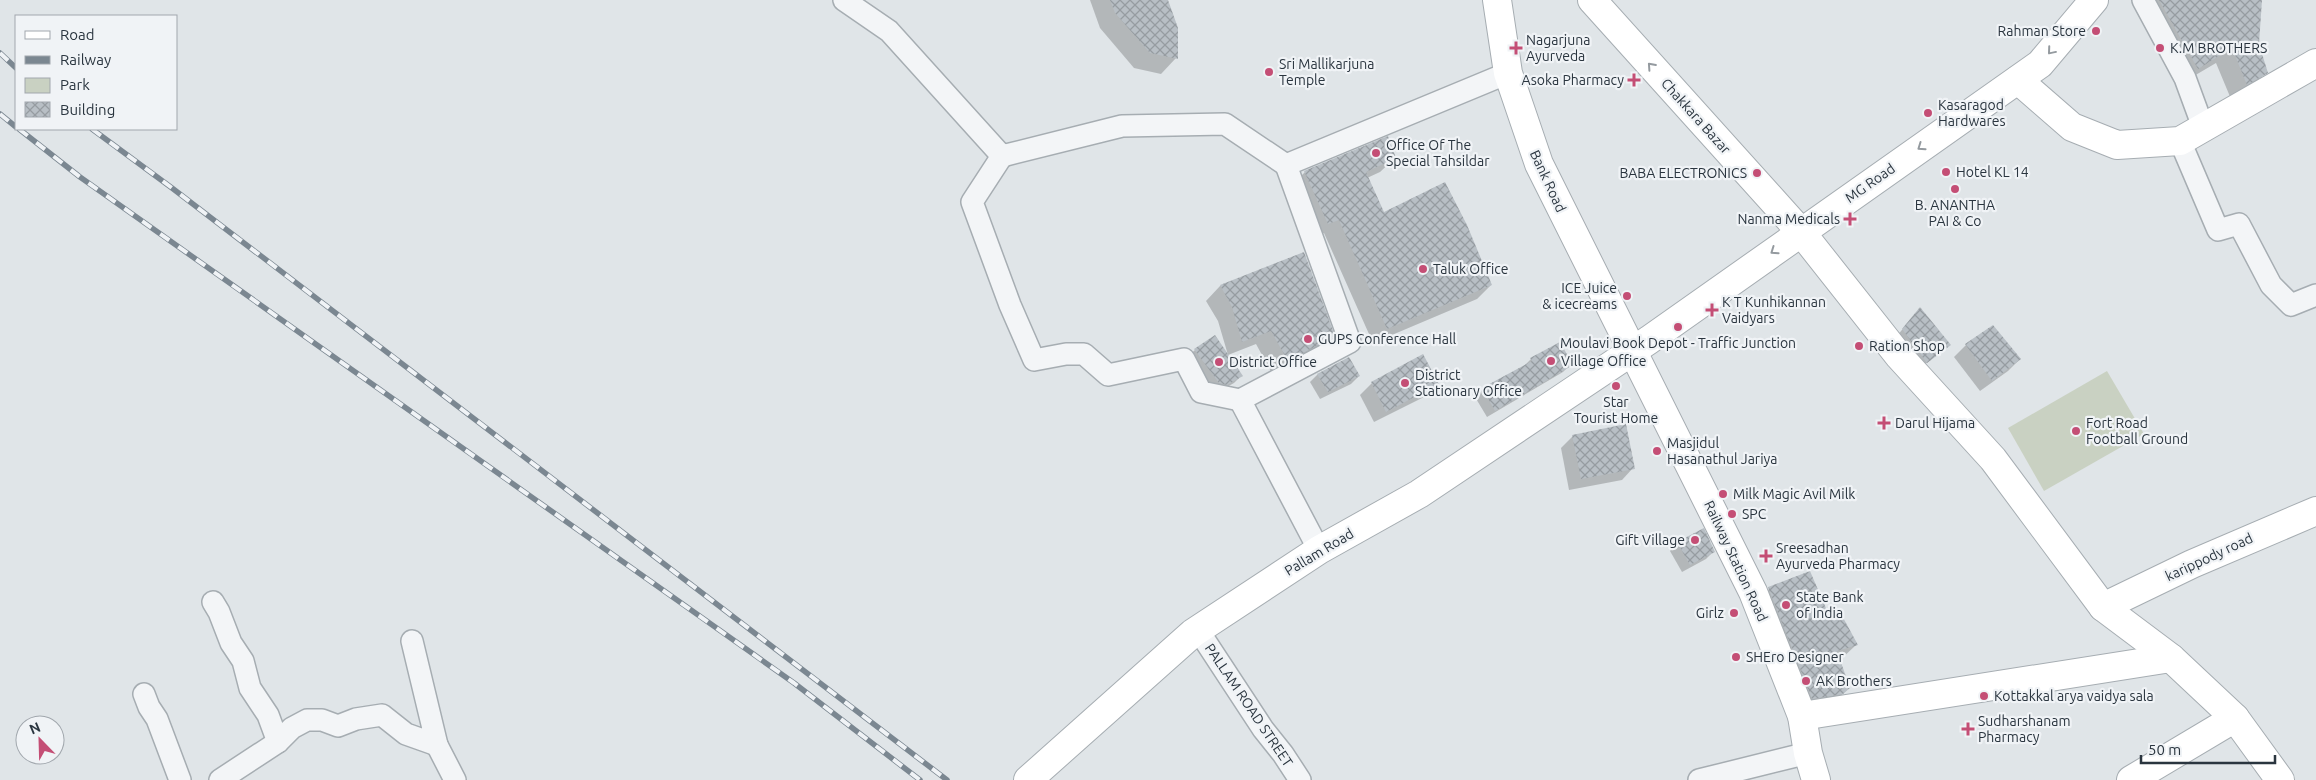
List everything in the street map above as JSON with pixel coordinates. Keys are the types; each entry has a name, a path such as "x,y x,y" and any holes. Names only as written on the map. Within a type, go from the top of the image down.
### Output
{"street":[{"path":"844,0 888,31 1002,156"},
{"name":"Bank Road","path":"1497,0 1508,73 1539,164 1632,351"},
{"name":"Chakkara Bazar","path":"1592,0 1801,232 1899,356 1993,459 2104,607 2172,658 2235,718 2280,780"},
{"name":"MG Road","path":"1632,351 2040,64 2094,0"},
{"path":"2143,0 2185,78 2203,127"},
{"path":"2018,80 2072,127 2117,145 2180,140 2316,63"},
{"path":"1286,165 1508,73"},
{"path":"1224,124 1286,165 1350,342 1240,400 1201,392 1184,359 1108,375 1084,354 1066,354 1034,360 1010,305 972,202 1002,156 1122,126 1224,124"},
{"path":"2180,140 2218,230 2239,224 2271,285 2291,305 2316,295"},
{"name":"Pallam Road","path":"1028,780 1198,630 1319,550 1419,494 1632,351"},
{"name":"Railway Station Road","path":"1632,351 1753,592 1802,716 1808,753 1816,780"},
{"path":"1240,400 1319,550"},
{"name":"karippody road","path":"2104,607 2192,564 2316,511"},
{"path":"213,602 231,643 243,661 250,688 268,714 278,742"},
{"name":"PALLAM ROAD STREET","path":"1198,630 1263,729 1283,754 1300,780"},
{"path":"412,640 437,745 455,780"},
{"path":"1802,716 2172,658"},
{"path":"144,694 149,707 157,719 180,780"},
{"path":"220,780 278,742 292,728 307,720 322,720 338,726 356,719 382,715 406,734 437,745"},
{"path":"2131,780 2235,718"},
{"path":"1699,780 1808,753"}],"green space":[{"name":"Fort Road Football Ground","path":"2107,371 2144,434 2044,491 2008,428"}],"building":[{"path":"1110,0 1168,0 1178,28 1178,59 1150,53 1115,13"},
{"path":"2159,0 2262,0 2259,44 2268,73 2247,85 2232,48 2198,69"},
{"name":"Taluk Office","path":"1388,136 1396,158 1366,172 1384,212 1445,182 1467,225 1492,285 1387,329 1339,220 1328,224 1304,171"},
{"path":"1304,252 1335,336 1288,361 1271,331 1242,342 1232,307 1220,285"},
{"path":"1920,307 1951,345 1927,363 1902,329"},
{"path":"1993,325 2021,359 1992,381 1965,344"},
{"name":"District Office","path":"1215,335 1243,376 1227,385 1219,383 1194,349"},
{"path":"1560,342 1573,365 1495,411 1482,388 1532,361 1530,358"},
{"name":"District Stationary Office","path":"1423,354 1439,384 1386,412 1371,382"},
{"path":"1349,357 1360,376 1328,392 1317,374"},
{"path":"1626,424 1635,469 1581,479 1572,435"},
{"path":"1704,528 1715,552 1690,565 1677,542"},
{"path":"1810,571 1828,613 1840,612 1858,645 1837,651 1850,688 1843,694 1812,699 1768,587"}],"railway":[{"path":"0,53 15,67"},
{"path":"0,114 15,126"},
{"path":"20,130 80,177 794,683 920,780"},
{"path":"93,130 947,780"}],"place":[{"name":"Rahman Store","path":"2096,31"},
{"name":"Nagarjuna Ayurveda","path":"1516,48"},
{"name":"K.M BROTHERS","path":"2160,48"},
{"name":"Sri Mallikarjuna Temple","path":"1269,72"},
{"name":"Asoka Pharmacy","path":"1634,80"},
{"name":"Kasaragod Hardwares","path":"1928,113"},
{"name":"Office Of The Special Tahsildar","path":"1376,153"},
{"name":"Hotel KL 14","path":"1946,172"},
{"name":"BABA ELECTRONICS","path":"1757,173"},
{"name":"B. ANANTHA PAI & Co","path":"1955,189"},
{"name":"Nanma Medicals","path":"1850,219"},
{"name":"Taluk Office","path":"1423,269"},
{"name":"ICE Juice & icecreams","path":"1627,296"},
{"name":"K T Kunhikannan Vaidyars","path":"1712,310"},
{"name":"Moulavi Book Depot - Traffic Junction","path":"1678,327"},
{"name":"GUPS Conference Hall","path":"1308,339"},
{"name":"Ration Shop","path":"1859,346"},
{"name":"Village Office","path":"1551,361"},
{"name":"District Office","path":"1219,362"},
{"name":"District Stationary Office","path":"1405,383"},
{"name":"Star Tourist Home","path":"1616,386"},
{"name":"Darul Hijama","path":"1884,423"},
{"name":"Fort Road Football Ground","path":"2076,431"},
{"name":"Masjidul Hasanathul Jariya","path":"1657,451"},
{"name":"Milk Magic Avil Milk","path":"1723,494"},
{"name":"SPC","path":"1732,514"},
{"name":"Gift Village","path":"1695,540"},
{"name":"Sreesadhan Ayurveda Pharmacy","path":"1766,556"},
{"name":"State Bank of India","path":"1786,605"},
{"name":"Girlz","path":"1734,613"},
{"name":"SHEro Designer","path":"1736,657"},
{"name":"AK Brothers","path":"1806,681"},
{"name":"Kottakkal arya vaidya sala","path":"1984,696"},
{"name":"Sudharshanam Pharmacy","path":"1968,729"}]}
